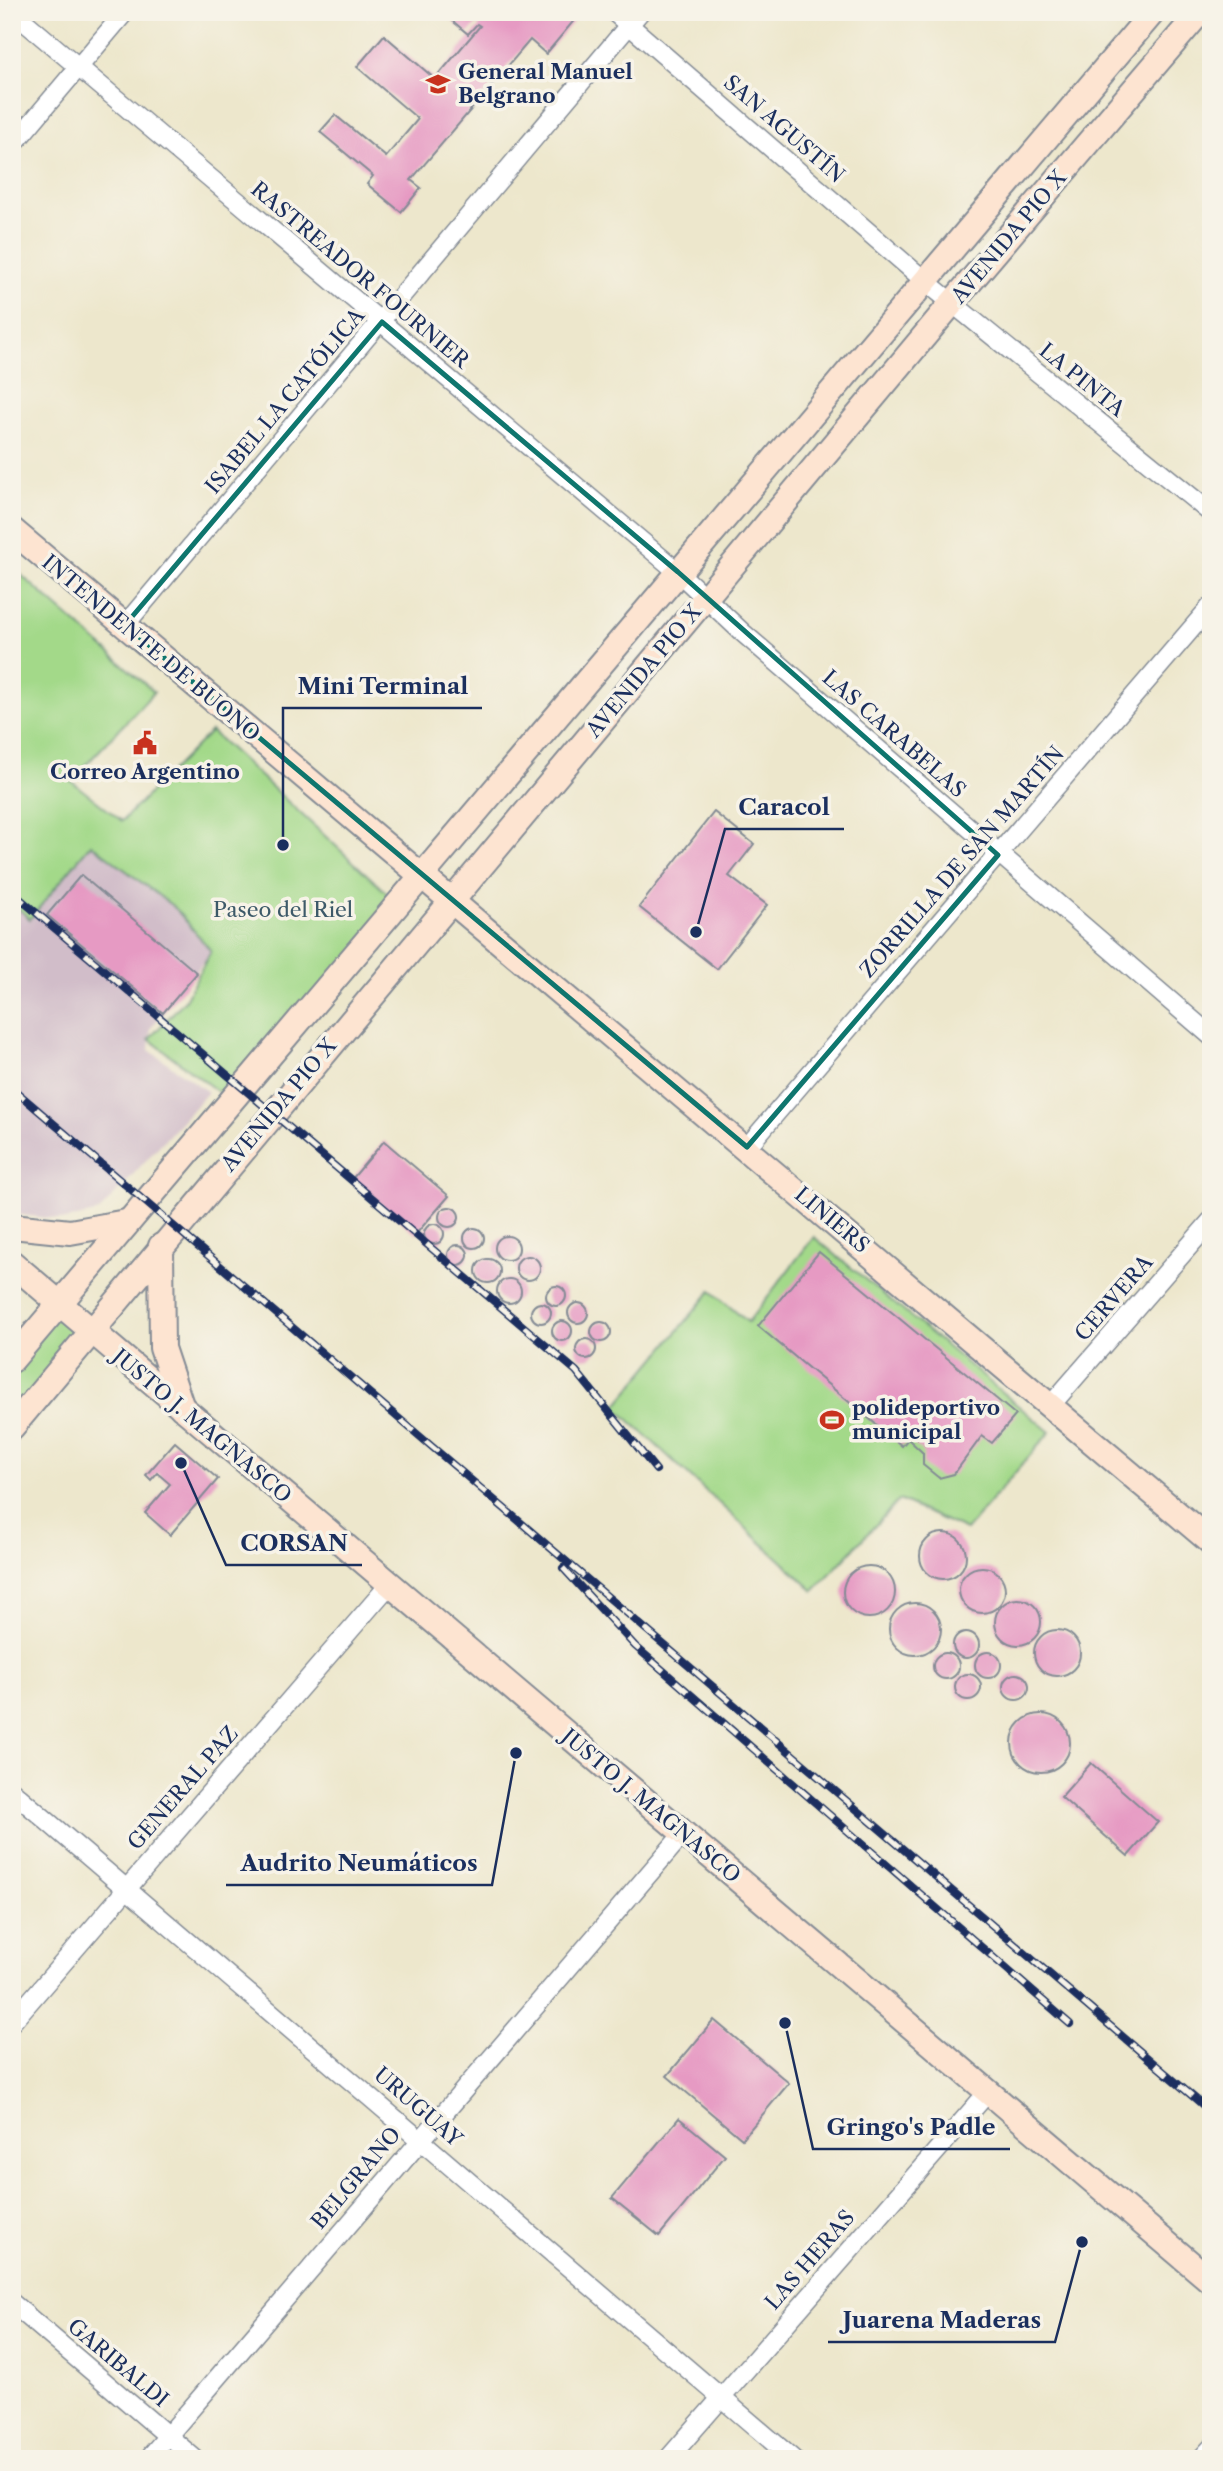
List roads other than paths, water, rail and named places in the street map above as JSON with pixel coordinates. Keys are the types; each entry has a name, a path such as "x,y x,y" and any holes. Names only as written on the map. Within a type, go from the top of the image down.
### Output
{"main road":[{"name":"AVENIDA PIO X","path":"12,1360 1153,12"},
{"name":"AVENIDA PIO X","path":"12,1427 952,303 1200,12"},
{"name":"INTENDENTE DE BUONO","path":"12,530 451,901"},
{"name":"LINIERS","path":"451,901 747,1147 1211,1542"},
{"path":"12,1226 22,1230 70,1231 127,1222"},
{"path":"161,1247 162,1348 182,1409"},
{"name":"JUSTO J. MAGNASCO","path":"12,1264 1211,2281"}],"street":[{"name":"RASTREADOR FOURNIER","path":"13,12 678,572"},
{"path":"12,146 125,12"},
{"name":"SAN AGUSTÍN","path":"614,12 635,19 925,281"},
{"name":"ISABEL LA CATÓLICA","path":"125,625 635,19"},
{"name":"LA PINTA","path":"925,281 1211,513"},
{"name":"LAS CARABELAS","path":"678,572 998,855 1211,1037"},
{"name":"ZORRILLA DE SAN MARTÍN","path":"747,1147 1211,606"},
{"name":"CERVERA","path":"1051,1405 1211,1221"},
{"name":"GENERAL PAZ","path":"12,2022 389,1585"},
{"name":"URUGUAY","path":"12,1791 793,2459"},
{"name":"BELGRANO","path":"148,2459 420,2138 683,1834"},
{"name":"LAS HERAS","path":"668,2459 988,2092"},
{"name":"GARIBALDI","path":"12,2303 195,2459"},
{"path":"1201,2459 1211,2448"}],"railway":[{"path":"12,892 576,1371 656,1470"},
{"path":"12,1088 1211,2112"},
{"path":"563,1568 635,1646 1070,2024"}],"place":[{"name":"General Manuel Belgrano","path":"438,84"},
{"name":"Correo Argentino","path":"145,743"},
{"name":"Mini Terminal","path":"283,845"},
{"name":"Caracol","path":"696,932"},
{"name":"polideportivo municipal","path":"832,1420"},
{"name":"CORSAN","path":"181,1463"},
{"name":"Audrito Neumáticos","path":"516,1753"},
{"name":"Gringo's Padle","path":"785,2023"},
{"name":"Juarena Maderas","path":"1082,2242"}],"park label":[{"name":"Paseo del Riel","path":"283,910"}]}
